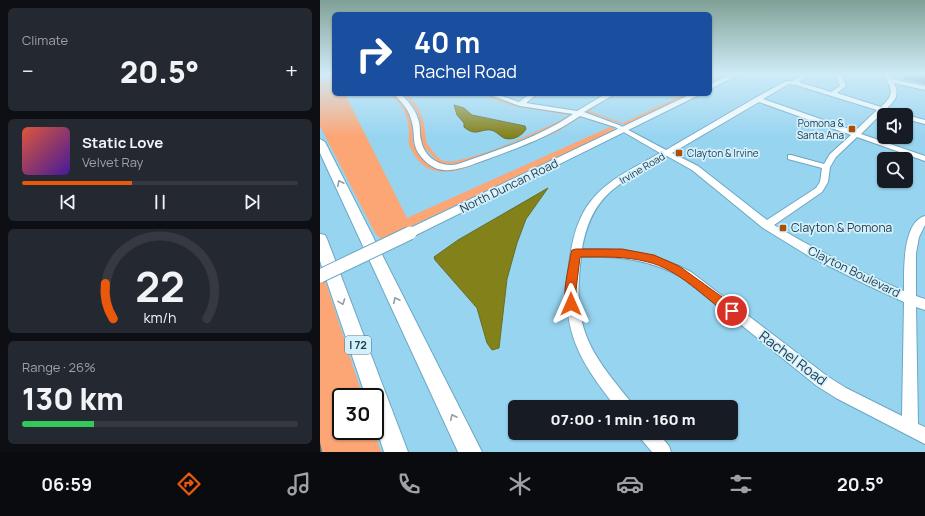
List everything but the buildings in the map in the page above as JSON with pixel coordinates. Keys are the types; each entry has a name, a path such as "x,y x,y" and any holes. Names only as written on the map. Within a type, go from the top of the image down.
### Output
{"highway":[{"path":"320,142 470,452"},
{"name":"I 72","path":"320,239 373,388"},
{"name":"I 72","path":"384,419 396,452"}],"main road":[{"name":"North Duncan Road","path":"320,276 693,96"}],"street":[{"name":"Irvine Road","path":"620,400 603,380 589,358 575,324 571,304 571,290 579,230 583,221 592,205 611,186 764,95"},
{"path":"835,95 877,108"},
{"path":"884,108 894,98 894,95"},
{"path":"399,96 412,112 415,120 419,148 434,165 444,168 460,166 528,140 561,125 595,102 608,96"},
{"name":"Clayton Boulevard","path":"496,96 520,104 579,113 612,123 659,150 667,152 707,177 767,224 812,252 839,267 925,305"},
{"path":"520,104 531,96"},
{"path":"757,99 855,135 925,158"},
{"path":"767,224 819,190 824,182 826,167 834,156 877,115"},
{"path":"913,119 925,122"},
{"path":"791,157 826,167"},
{"path":"910,428 911,243 915,233 925,219"},
{"name":"Rachel Road","path":"576,253 622,253 636,255 651,258 676,269 687,275 822,381 840,393 925,436"},
{"path":"384,418 401,452"},
{"path":"653,440 663,452"}],"shaded area":[{"path":"320,95 346,96 407,218 610,127 581,117 555,133 466,168 442,172 428,168 421,164 416,157 409,146 409,128 404,111 392,96 395,96 402,102 409,113 412,124 413,144 429,165 436,168 460,168 581,116 610,125 614,129 613,131 382,240 375,233 320,126"},
{"path":"405,96 409,96 414,102 422,116 427,143 435,155 444,161 468,158 486,152 545,128 569,115 517,107 487,96 523,107 571,114 557,125 530,136 460,163 444,164 438,162 424,147 421,138 419,116 411,102"},
{"path":"611,96 616,96 605,100 589,111 623,123 680,96 685,96 627,124 622,124 587,112 588,109"},
{"path":"454,105 464,108 472,115 525,126 526,129 519,136 510,139 504,138 495,131 491,130 472,132 464,127 464,123 457,115"},
{"path":"548,188 526,219 517,243 507,279 499,348 492,350 487,343 477,308 434,257 458,240"},
{"path":"325,280 360,388 332,388 332,440 377,440 381,452 320,452 320,282"}],"place":[{"name":"Pomona & Santa Ana","path":"852,129"},
{"name":"Clayton & Irvine","path":"679,153"},
{"name":"Clayton & Pomona","path":"783,228"}],"route":[{"path":"571,304 571,290 576,253 622,253 651,258 676,269 687,275 732,311"}]}
